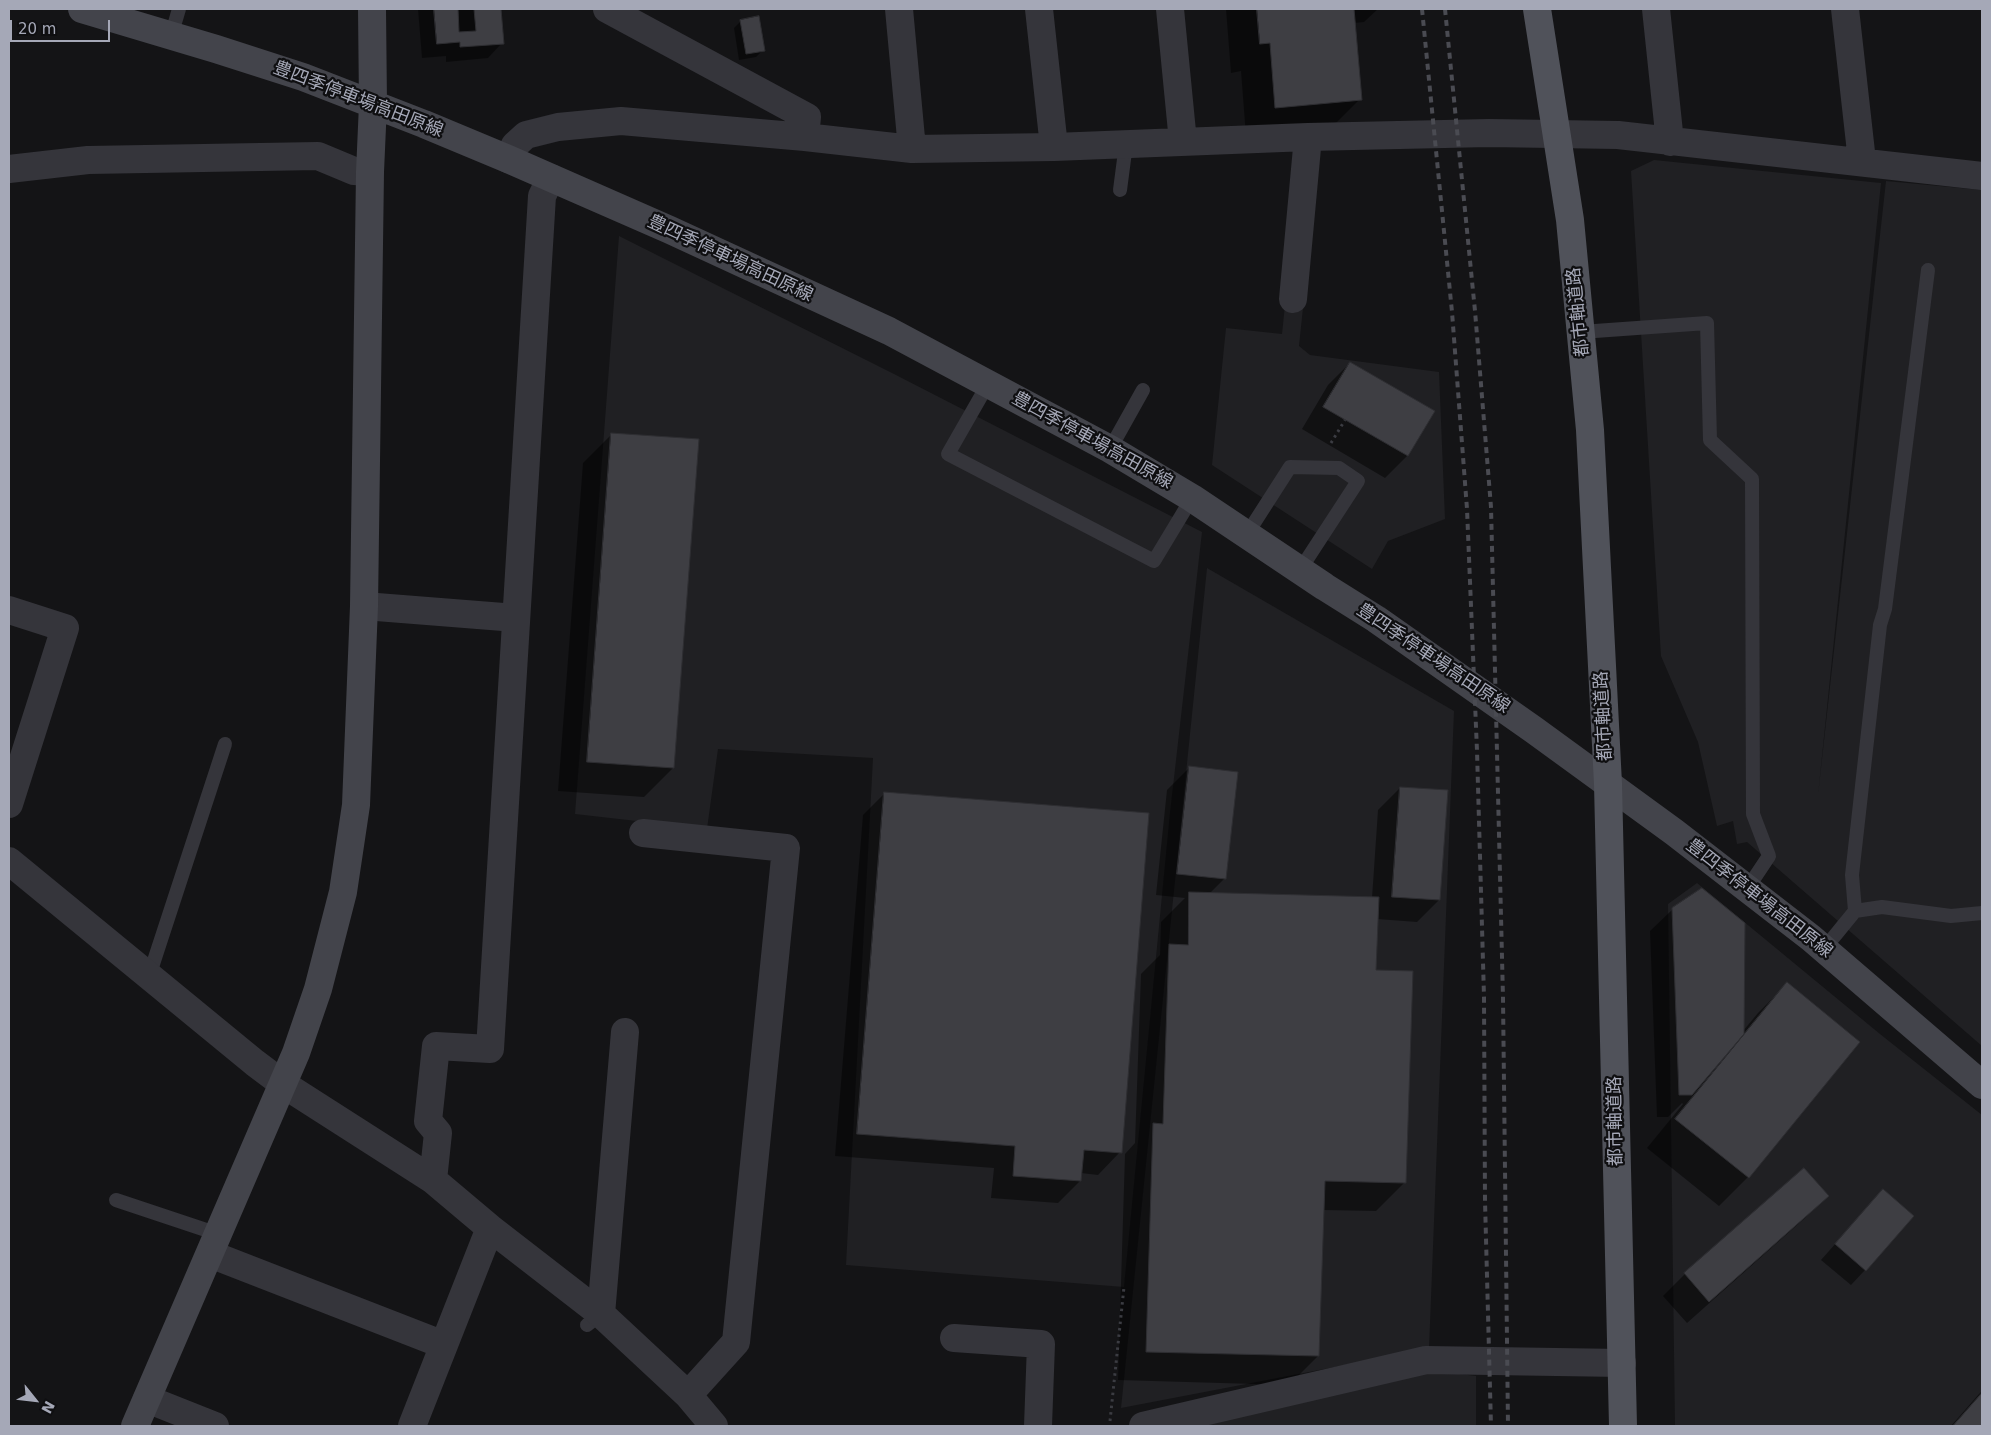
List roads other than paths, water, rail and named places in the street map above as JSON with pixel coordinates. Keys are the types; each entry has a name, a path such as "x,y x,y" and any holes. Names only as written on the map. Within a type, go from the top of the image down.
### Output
{"main road":[{"name":"豊四季停車場高田原線","path":"82,9 303,77 508,159 889,331 1110,449 1192,498 1384,624 1534,730 1747,889 1824,950 1982,1085"},
{"path":"135,1426 283,1084 318,989 344,892 356,805 364,606 370,172 374,104 372,9"},
{"name":"都市軸道路","path":"1537,9 1570,220 1590,430 1608,784 1623,1426"}],"street":[{"path":"607,9 807,117 805,137"},
{"path":"899,9 912,149"},
{"path":"1039,9 1054,147"},
{"path":"1170,9 1183,142"},
{"path":"1656,9 1670,142"},
{"path":"1845,9 1862,162"},
{"path":"508,159 515,144 526,136 558,127 621,121 805,137 912,149 1054,147 1308,137 1488,133 1618,135 1982,176"},
{"path":"1293,298 1308,137"},
{"path":"9,169 88,160 318,156 354,170 370,172"},
{"path":"433,1180 438,1134 428,1122 436,1046 490,1049 542,196 551,178"},
{"path":"364,606 516,618"},
{"path":"9,610 65,628 9,804"},
{"path":"643,833 786,848 736,1342 688,1395"},
{"path":"9,861 255,1064 433,1180 594,1319 688,1395 714,1426"},
{"path":"594,1319 625,1032"},
{"path":"412,1426 490,1228"},
{"path":"214,1244 444,1345"},
{"path":"954,1338 1040,1344 1038,1426"},
{"path":"1143,1426 1426,1360 1622,1363"},
{"path":"147,1399 215,1426"}],"lane":[{"path":"172,36 179,9"},
{"path":"1120,190 1126,144"},
{"path":"1855,911 1852,875 1880,625 1885,609 1928,270"},
{"path":"1580,332 1707,323 1710,440 1752,479 1753,814 1769,856 1747,889"},
{"path":"988,384 948,454 1154,561 1192,498"},
{"path":"1110,449 1143,390"},
{"path":"1246,534 1290,468 1338,468 1358,481 1300,570"},
{"path":"146,974 153,964 225,744"},
{"path":"1824,950 1855,911 1882,907 1951,916 1982,913"},
{"path":"116,1200 214,1244"}],"railway":[{"path":"1422,9 1452,312 1467,509 1477,751 1484,997 1485,1201 1491,1426"},
{"path":"1445,9 1475,311 1491,507 1503,998 1508,1426"}]}
